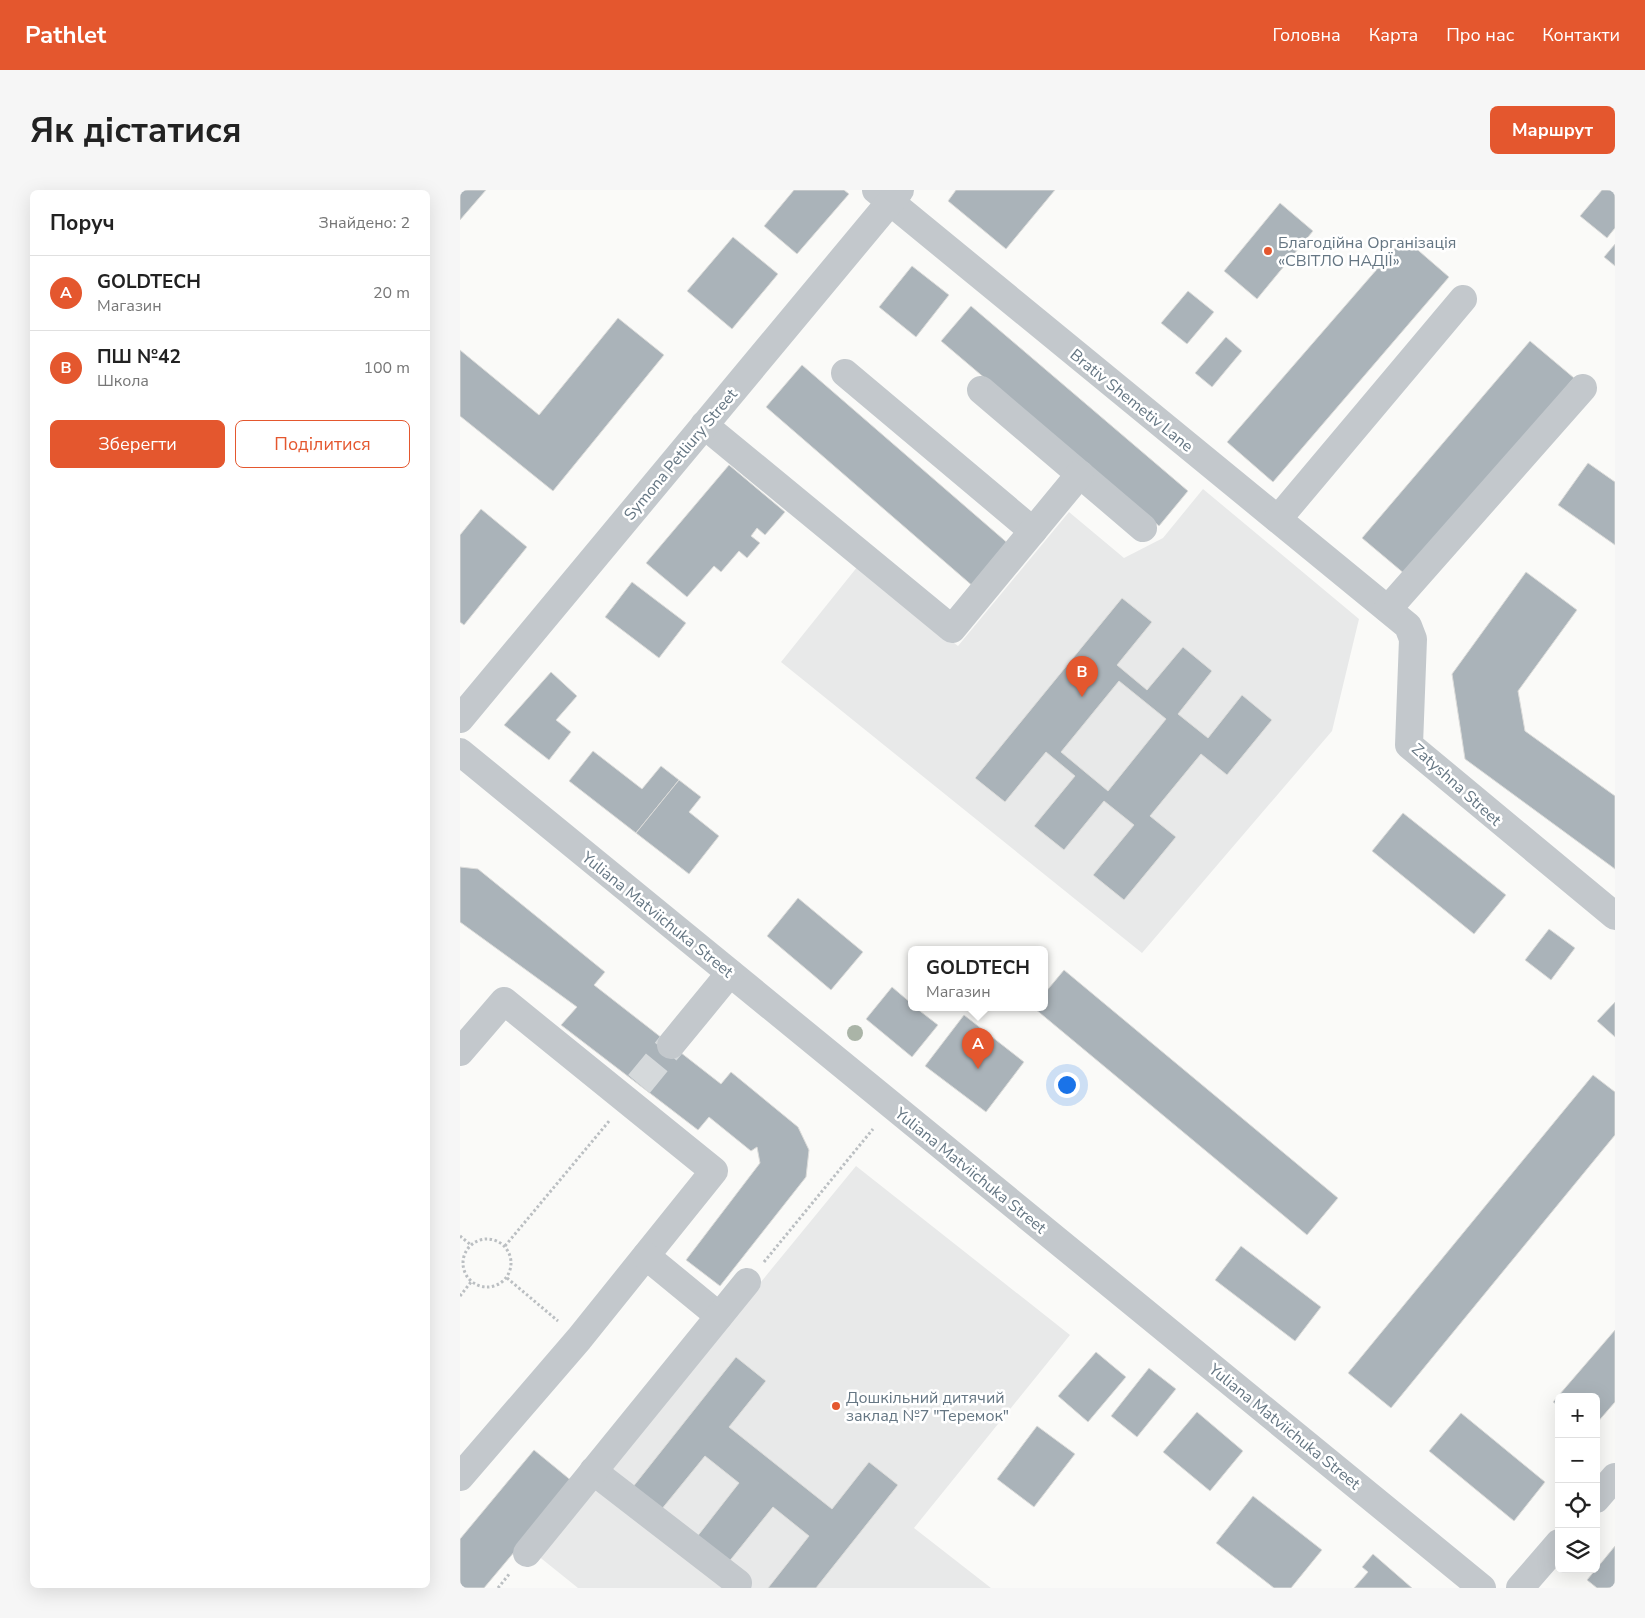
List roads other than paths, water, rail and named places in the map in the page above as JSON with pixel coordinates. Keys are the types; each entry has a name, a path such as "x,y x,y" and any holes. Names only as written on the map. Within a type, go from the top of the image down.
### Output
{"street":[{"name":"Symona Petliury Street","path":"460,718 704,425 889,194"},
{"name":"Brativ Shemetiv Lane","path":"889,194 1388,609"},
{"path":"1278,519 1463,299"},
{"path":"845,373 1033,531"},
{"path":"1388,609 1583,388"},
{"path":"981,390 1143,528"},
{"path":"704,425 952,629 1080,474"},
{"name":"Zatyshna Street","path":"1388,609 1408,626 1413,639 1409,745 1615,916"},
{"name":"Yuliana Matviichuka Street","path":"460,752 1482,1588"},
{"path":"671,1045 730,973"},
{"path":"460,1052 504,1001 632,1092 714,1171 578,1339 460,1477"},
{"path":"646,1256 719,1316"},
{"path":"527,1553 747,1282"},
{"path":"593,1471 738,1583"},
{"path":"1600,1494 1615,1477"},
{"path":"1520,1588 1555,1548"}],"tunnel":[{"path":"639,1084 671,1045"}],"place":[{"name":"Благодійна Організація «СВІТЛО НАДІЇ»","path":"1268,251"},
{"name":"ПШ №42","path":"1082,697"},
{"name":"GOLDTECH","path":"978,1069"},
{"name":"Дошкільний дитячий заклад №7 \"Теремок\"","path":"836,1406"}]}
